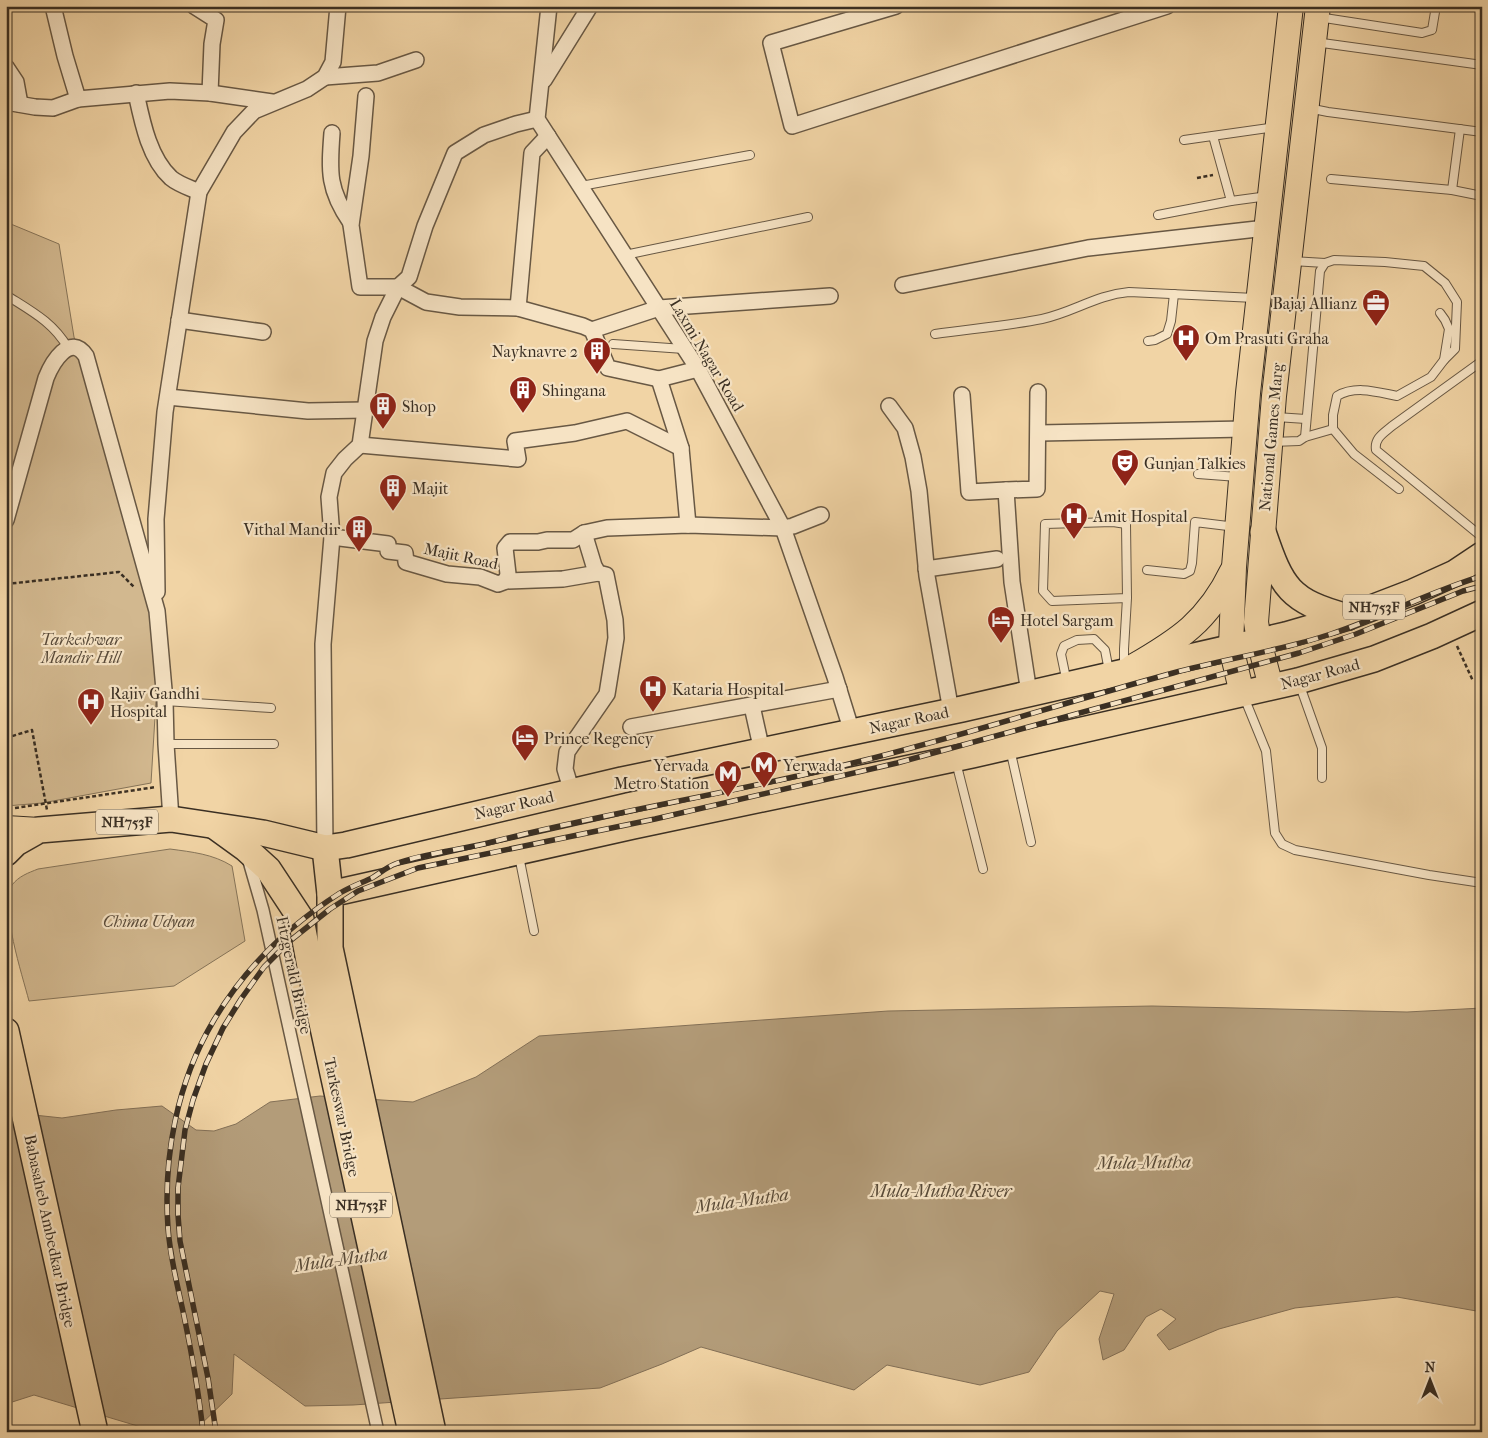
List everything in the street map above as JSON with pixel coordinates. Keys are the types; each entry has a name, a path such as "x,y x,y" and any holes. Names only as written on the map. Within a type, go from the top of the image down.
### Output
{"highway":[{"path":"1263,532 1275,566 1291,591 1321,610 1348,617"},
{"name":"Nagar Road","path":"215,826 263,833 325,848 346,845 572,792 950,711 1259,641 1348,617 1413,592 1447,577 1482,554"},
{"name":"Nagar Road","path":"330,894 518,851 955,759 1298,681 1374,659 1481,615"},
{"name":"NH753F","path":"6,853 16,843 45,830 171,819 215,826"},
{"path":"215,826 246,849 268,869 319,950 324,978"},
{"path":"319,950 330,894 325,848"},
{"name":"Tarkeswar Bridge","path":"324,978 411,1432"},
{"name":"Tarkeswar Bridge","path":"324,978 433,1432"},
{"name":"Babasaheb Ambedkar Bridge","path":"6,1031 94,1432"}],"main road":[{"name":"National Games Marg","path":"1242,694 1231,648 1234,567 1258,298 1291,6"},
{"name":"National Games Marg","path":"1271,687 1256,622 1272,417 1317,11"},
{"path":"1117,673 1171,644 1186,633 1224,589 1234,567"},
{"path":"10,818 45,830"}],"street":[{"path":"53,6 78,99"},
{"path":"194,6 216,20 210,67 210,93"},
{"path":"171,819 165,701 157,611 156,519 168,397 198,192 234,132 254,110 307,89 325,77 333,62 338,6"},
{"path":"325,848 323,644 332,537 329,497 334,474 345,459 360,445 375,341 383,317 398,287 409,277 424,226 455,153 484,135 516,124 537,120 549,6"},
{"path":"542,84 590,6"},
{"path":"896,6 771,43 792,126 1166,6"},
{"path":"325,77 378,73 416,60"},
{"path":"6,67 16,82 13,103 53,108 78,99 170,91 210,93 272,102"},
{"path":"136,93 144,130 156,157 171,179 198,192"},
{"path":"366,96 362,156 351,223 360,287 398,287 426,302 460,308 518,308 592,330 659,308 830,296"},
{"name":"Laxmi Nagar Road","path":"537,120 698,369 783,528 852,732"},
{"path":"332,134 331,180 336,198 351,223"},
{"path":"518,308 532,153 548,136"},
{"path":"903,285 1088,248 1266,228"},
{"path":"179,320 263,332"},
{"path":"592,330 608,368 659,379 698,369"},
{"path":"6,520 51,365 60,353 68,348 81,350 86,356 157,611"},
{"path":"659,379 681,448 688,525"},
{"path":"962,394 969,492 1037,489 1038,392"},
{"path":"168,397 308,411 365,410"},
{"path":"889,406 905,428 919,491 926,568 950,711"},
{"path":"360,445 518,460 516,441 575,433 627,421 681,448"},
{"path":"1039,433 1245,429"},
{"path":"1006,490 1014,596 1029,693"},
{"path":"506,581 508,574 505,548 510,542 573,540 584,533 607,528 688,525 783,528 821,515"},
{"path":"572,792 565,769 567,752 607,694 616,638 615,620 606,575 598,573 594,566 584,533"},
{"name":"Majit Road","path":"332,537 388,544 388,551 405,553 406,562 447,574 480,577 498,584 506,581 563,579 598,573"},
{"path":"926,568 996,559"},
{"path":"631,727 839,690"},
{"path":"752,706 762,751"},
{"name":"Fitzgerald Bridge","path":"246,849 263,910 378,1432"}],"lane":[{"path":"1317,11 1422,33 1432,30 1436,6"},
{"path":"1313,42 1482,65"},
{"path":"1306,107 1328,112 1482,132"},
{"path":"1184,140 1277,127"},
{"path":"1452,190 1460,129"},
{"path":"1213,136 1231,200"},
{"path":"581,186 750,155"},
{"path":"1330,179 1452,190 1482,196"},
{"path":"1158,215 1231,200 1270,196"},
{"path":"625,255 808,217"},
{"path":"1290,261 1324,263 1334,260 1424,266 1445,283 1457,302 1455,349 1431,377 1397,396 1368,390 1346,391 1338,396 1333,415 1333,429 1354,454 1399,489"},
{"path":"1304,437 1320,271 1324,263"},
{"path":"935,334 1042,319 1073,310 1096,298 1129,292 1258,298"},
{"path":"1148,341 1167,334 1171,321 1174,294"},
{"path":"6,295 50,324 68,348"},
{"path":"1440,313 1449,329 1444,360"},
{"path":"613,344 684,349"},
{"path":"1482,361 1379,436 1375,445 1376,450 1482,537"},
{"path":"1272,417 1306,419"},
{"path":"1270,442 1299,441 1304,437 1333,429"},
{"path":"1198,474 1241,477"},
{"path":"1117,673 1124,649 1127,598 1126,524 1112,522 1045,524 1043,591 1052,601 1127,598"},
{"path":"1147,570 1184,574 1190,571 1194,522 1237,527"},
{"path":"1068,685 1060,654 1064,646 1077,640 1094,639 1105,650 1117,673"},
{"path":"1298,681 1322,748 1322,778"},
{"path":"1242,694 1266,751 1275,833 1282,844 1295,850 1482,883"},
{"path":"165,701 271,708"},
{"path":"166,744 274,744"},
{"path":"1009,747 1031,842"},
{"path":"955,759 983,869"},
{"path":"518,851 534,931"}],"path":[{"path":"1197,178 1224,173"},
{"path":"6,584 119,572 157,611"},
{"path":"1457,646 1473,681"},
{"path":"6,738 32,730 46,804 45,830"},
{"path":"10,818 46,804 169,785"}],"green space":[{"name":"Tarkeshwar Mandir Hill","path":"6,222 59,244 74,337 157,611 157,684 151,783 42,803 6,806"},
{"name":"Chima Udyan","path":"170,849 210,856 232,866 245,941 174,986 29,1001 10,925 9,895 12,885 24,875 38,869"}],"water":[{"name":"Mula-Mutha River","path":"1152,1006 1407,1012 1482,1008 1482,1312 1397,1297 1295,1308 1219,1329 1169,1350 1157,1335 1176,1319 1161,1309 1146,1317 1124,1350 1103,1360 1099,1339 1114,1294 1100,1291 1057,1331 1029,1372 980,1385 887,1365 854,1390 701,1347 600,1388 353,1405 305,1406 234,1354 232,1394 193,1432 151,1430 34,1395 6,1404 6,1112 62,1118 116,1110 162,1106 196,1130 214,1131 236,1124 270,1102 320,1096 413,1102 476,1077 539,1036 888,1011"}],"railway":[{"path":"203,1432 195,1374 172,1261 168,1228 168,1174 175,1120 190,1069 201,1044 214,1020 239,983 285,934 340,893 372,878 392,865 418,857 861,761 1173,673 1311,640 1482,576"},
{"path":"216,1432 208,1378 180,1241 178,1188 185,1130 206,1064 223,1028 241,999 264,967 291,940 330,909 358,891 418,868 655,819 897,763 1299,653 1356,634 1463,591 1482,586"}],"place":[{"name":"Bajaj Allianz","path":"1376,327"},
{"name":"Om Prasuti Graha","path":"1186,362"},
{"name":"Nayknavre 2","path":"597,375"},
{"name":"Shingana","path":"523,414"},
{"name":"Shop","path":"383,430"},
{"name":"Gunjan Talkies","path":"1125,487"},
{"name":"Majit","path":"393,512"},
{"name":"Amit Hospital","path":"1074,540"},
{"name":"Vithal Mandir","path":"359,553"},
{"name":"Hotel Sargam","path":"1001,644"},
{"name":"Kataria Hospital","path":"653,713"},
{"name":"Rajiv Gandhi Hospital","path":"91,726"},
{"name":"Prince Regency","path":"525,762"},
{"name":"Yerwada","path":"764,789"},
{"name":"Yervada Metro Station","path":"728,798"}],"water label":[{"name":"Mula-Mutha","path":"1144,1163"},
{"name":"Mula-Mutha","path":"742,1201"},
{"name":"Mula-Mutha","path":"341,1260"}]}
